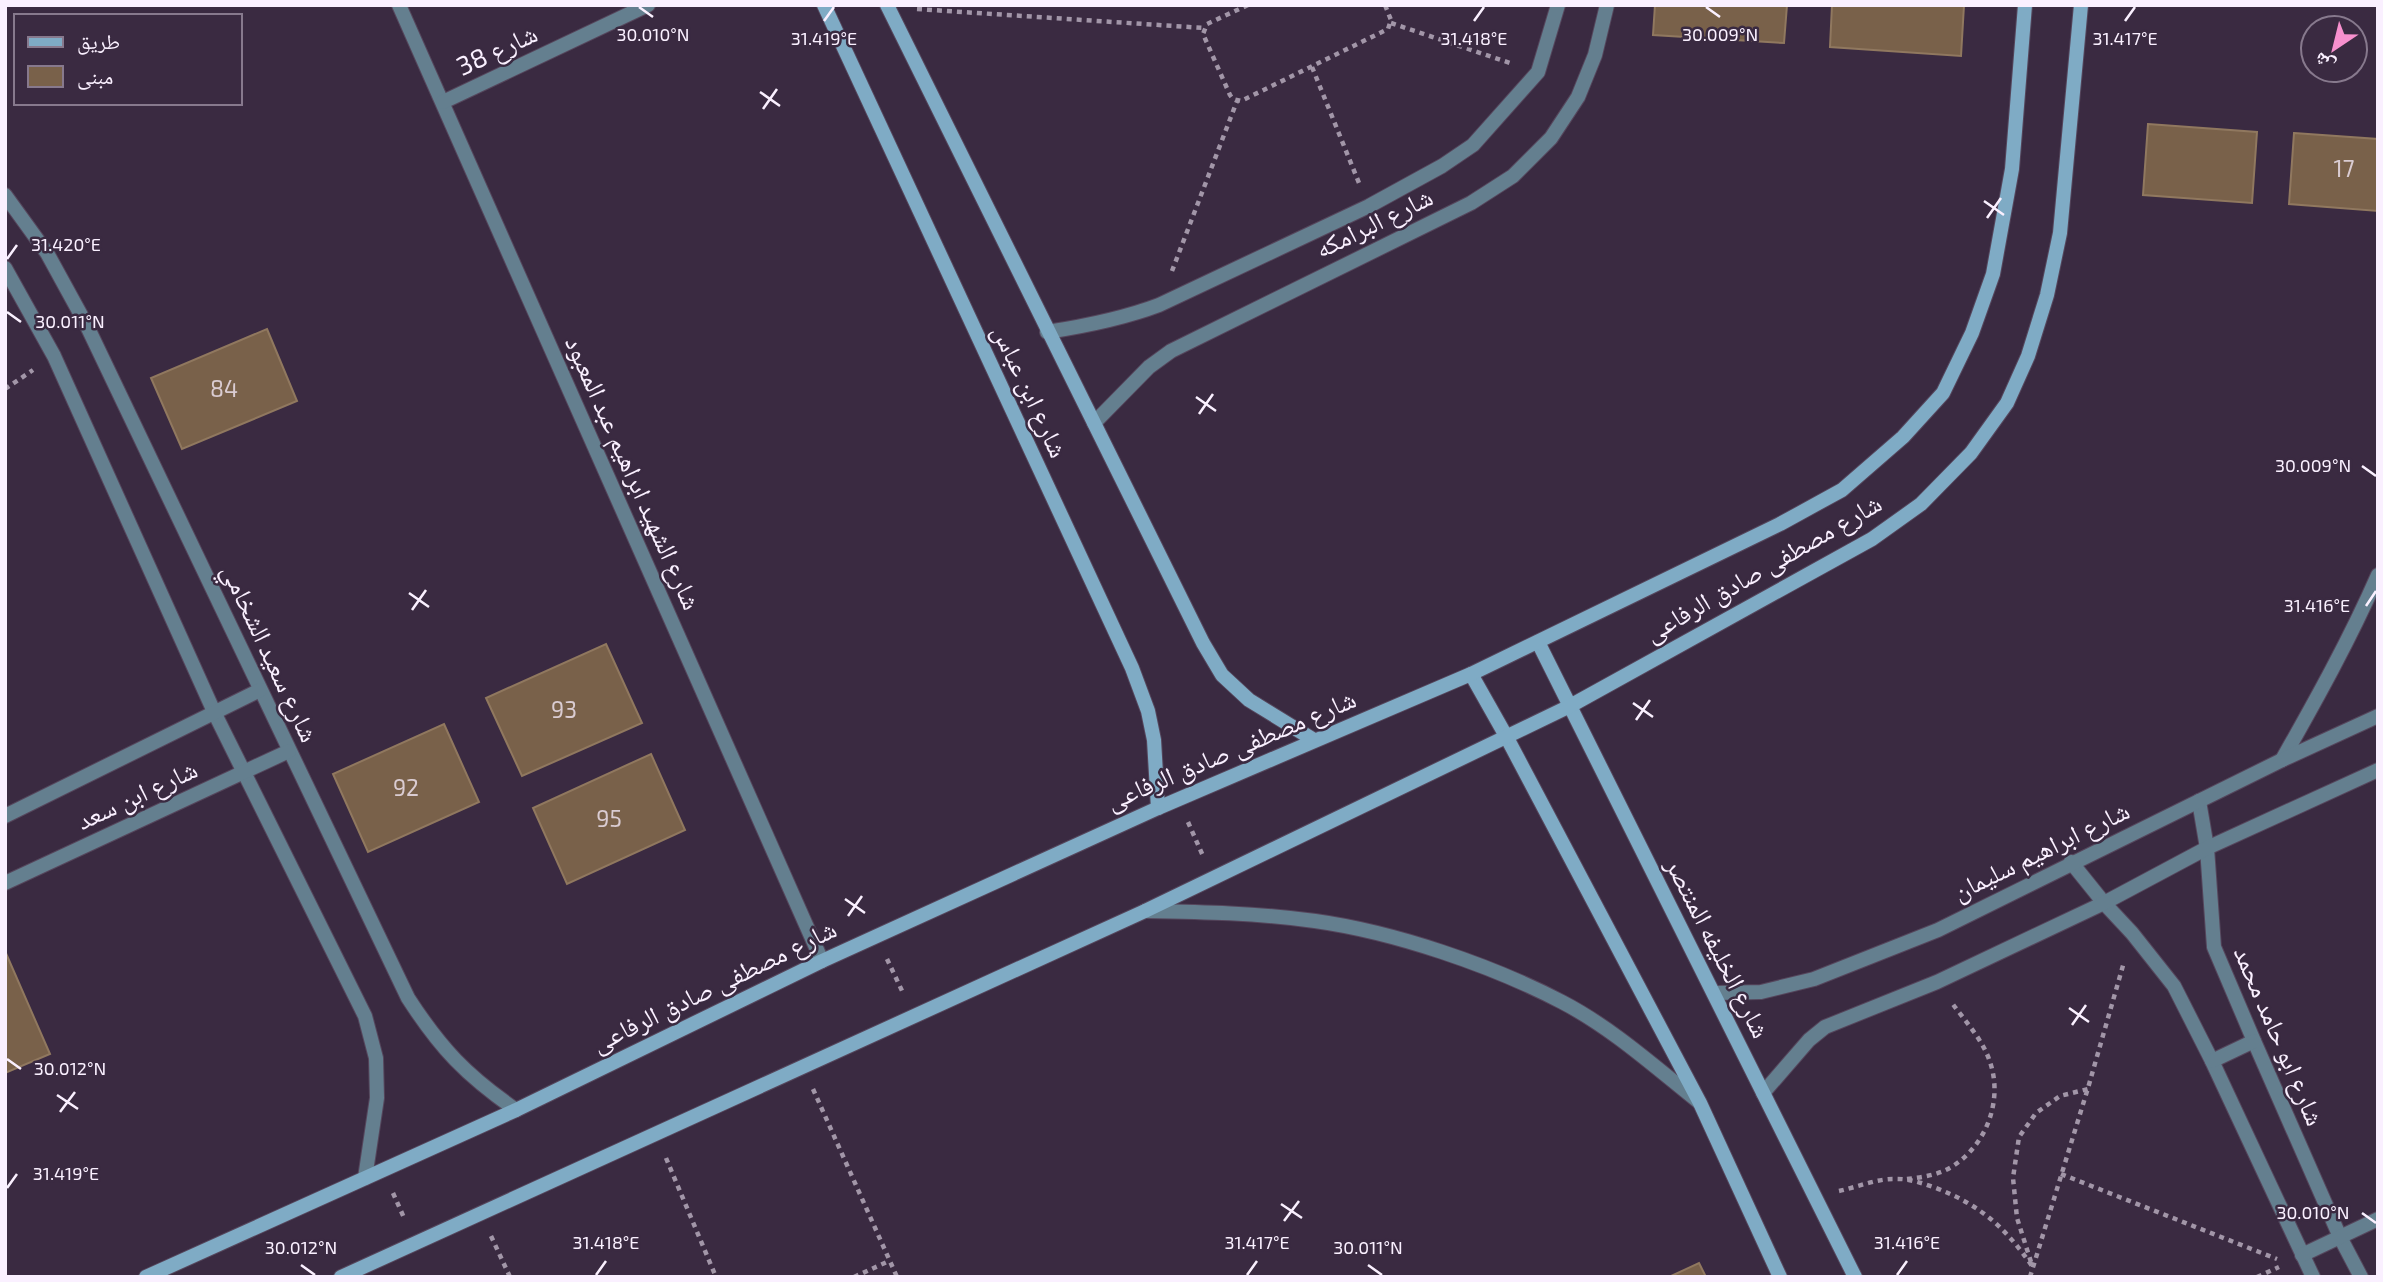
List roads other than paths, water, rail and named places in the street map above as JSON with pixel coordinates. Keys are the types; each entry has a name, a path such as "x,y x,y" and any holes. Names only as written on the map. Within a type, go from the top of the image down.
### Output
{"street":[{"name":"شارع الشهيد ابراهيم عبد المعبود","path":"399,5 822,961"},
{"name":"شارع 38","path":"443,102 648,5"},
{"name":"شارع ابن عباس","path":"824,5 1132,668 1148,711 1154,740 1158,808"},
{"name":"شارع البرامكه","path":"1047,332 1129,317 1159,305 1369,206 1442,166 1472,145 1538,72 1558,5"},
{"name":"شارع البرامكه","path":"1094,423 1149,367 1171,351 1471,203 1513,176 1551,138 1578,97 1595,55 1607,5"},
{"name":"شارع مصطفى صادق الرفاعى","path":"146,1277 516,1110 877,935 1178,799 1471,674 1780,524 1842,490 1903,437 1942,393 1972,333 1993,274 2012,169 2025,5"},
{"name":"شارع مصطفى صادق الرفاعى","path":"341,1277 1145,911 1570,706 1872,538 1922,504 1971,453 2007,403 2028,356 2047,295 2060,233 2081,5"},
{"name":"شارع ابن عباس","path":"888,6 1203,643 1222,675 1249,700 1314,740"},
{"name":"شارع سعيد الشخامي","path":"5,195 47,253 87,326 408,998 429,1030 454,1060 483,1087 516,1110"},
{"path":"5,268 54,356 215,714 365,1016 376,1058 377,1098 365,1178"},
{"path":"2281,760 2321,691 2378,575"},
{"name":"شارع الخليفه المنتصر","path":"1538,642 1855,1277"},
{"path":"1471,674 1700,1103 1780,1277"},
{"name":"شارع ابن سعد","path":"5,816 260,690"},
{"name":"شارع ابراهيم سليمان","path":"1715,993 1761,992 1814,979 1938,929 2281,760 2378,716"},
{"name":"شارع ابن سعد","path":"5,883 289,751"},
{"path":"1763,1093 1809,1040 1825,1027 1937,982 2104,903 2207,848 2378,770"},
{"name":"شارع ابو حامد محمد","path":"2199,801 2207,848 2214,947 2340,1237 2361,1277"},
{"path":"2071,862 2174,986 2313,1277"},
{"path":"1145,911 1232,912 1317,922 1402,940 1484,967 1563,1002 1620,1038 1700,1103"},
{"path":"2212,1061 2253,1041"},
{"path":"2302,1255 2378,1219"}]}
